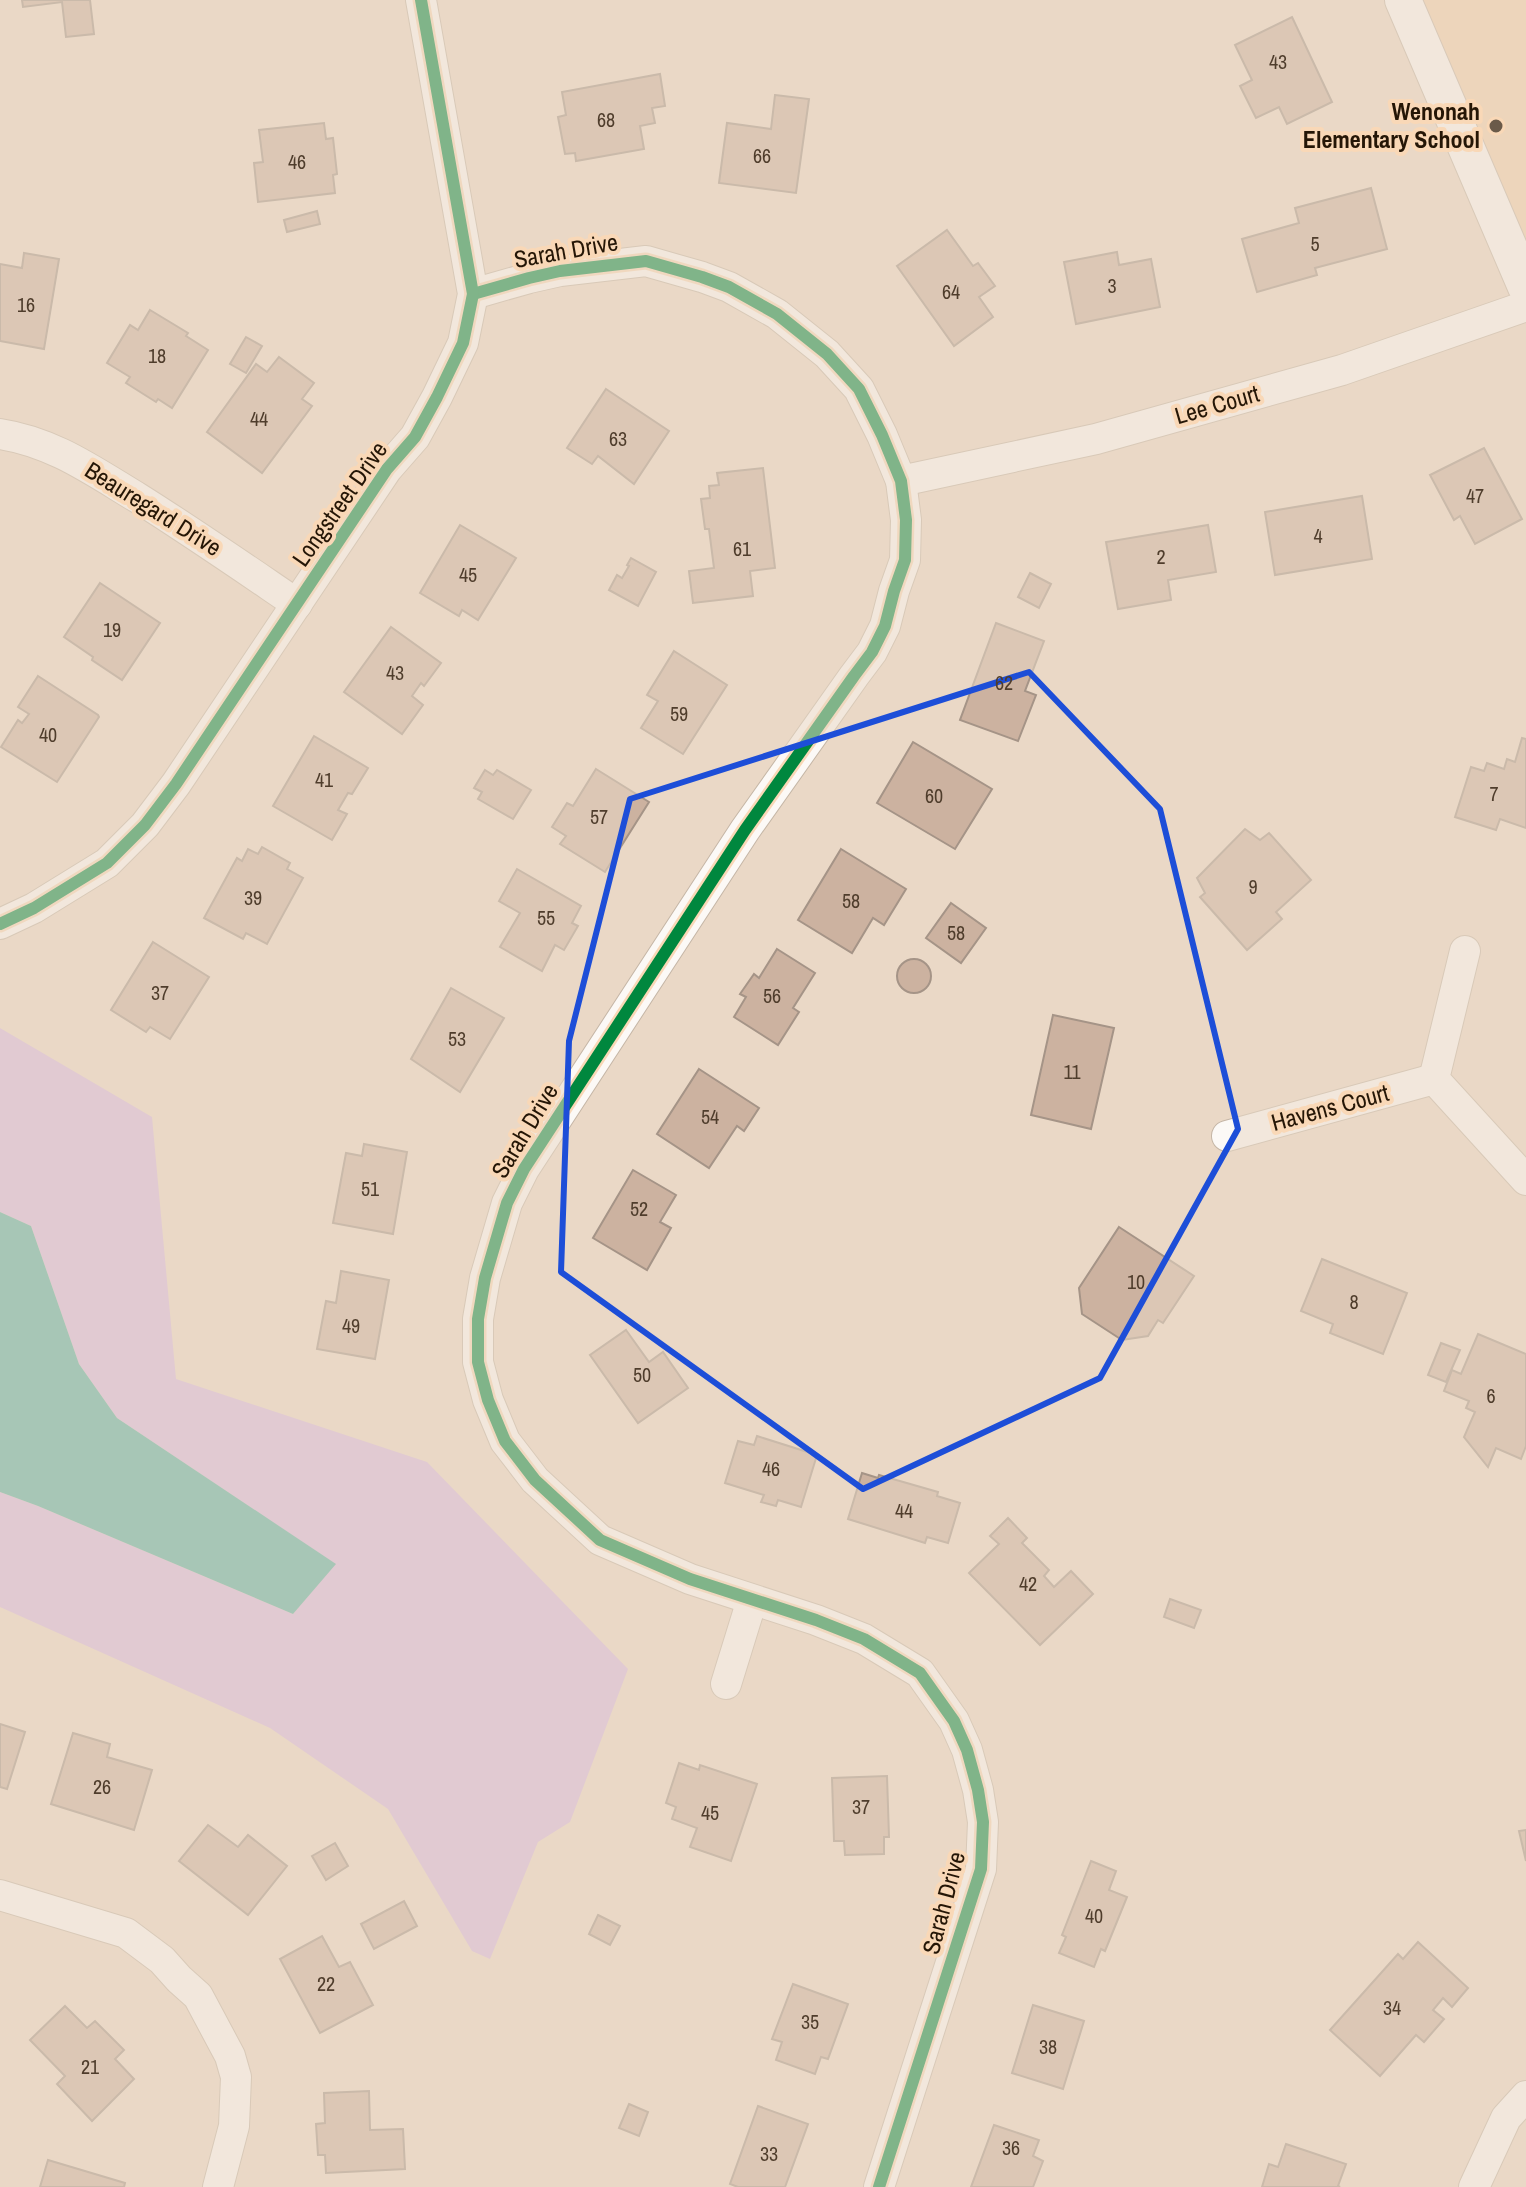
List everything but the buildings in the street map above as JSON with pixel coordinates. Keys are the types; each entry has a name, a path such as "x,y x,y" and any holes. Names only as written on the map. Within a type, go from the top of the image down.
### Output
{"street":[{"name":"Longstreet Drive","path":"0,924 34,908 107,863 145,825 176,784 387,469 415,437 463,343 473,294 421,0"},
{"path":"1403,0 1526,287"},
{"name":"Sarah Drive","path":"473,294 560,271 646,261 729,287 777,314 827,354 859,389 901,481 906,520 905,560 885,626 872,652 745,830 524,1169 507,1203 485,1278 478,1319 478,1362 488,1400 505,1441 535,1480 600,1540 690,1579 864,1639 920,1673 954,1721 967,1750 978,1790 983,1822 981,1869 879,2187"},
{"name":"Lee Court","path":"901,481 1096,439 1342,370 1526,306"},
{"name":"Beauregard Drive","path":"0,434 24,437 68,455 190,531 297,604"},
{"path":"1465,951 1434,1079 1526,1180"},
{"name":"Havens Court","path":"1227,1136 1434,1079"},
{"path":"726,1684 752,1600"},
{"path":"0,1895 126,1933 162,1960 198,1996 230,2056 236,2077 234,2126 218,2187"},
{"path":"1474,2187 1506,2118 1526,2096"}],"highlighted area":[{"path":"1029,672 1160,809 1238,1129 1100,1378 863,1489 561,1272 569,1041 630,799"}],"shaded area":[{"name":"Wenonah Elementary School","path":"1408,0 1526,0 1526,251"},
{"path":"0,1028 152,1117 176,1379 427,1462 628,1669 570,1822 538,1842 490,1959 472,1951 388,1809 270,1728 0,1607 0,1492 293,1614 335,1564 117,1418 79,1364 31,1226 0,1212"}],"water":[{"path":"0,1212 31,1226 79,1364 117,1418 336,1564 293,1614 0,1492"}],"cycle path":[{"path":"0,924 34,908 107,863 145,825 176,784 387,469 415,437 463,343 473,294 421,0"},
{"path":"473,294 560,271 646,261 729,287 777,314 827,354 859,389 901,481 906,520 905,560 885,626 872,652 745,830 524,1169 507,1203 485,1278 478,1319 478,1362 488,1400 505,1441 535,1480 600,1540 690,1579 864,1639 920,1673 954,1721 967,1750 978,1790 983,1822 981,1869 879,2187"}],"place":[{"name":"Wenonah Elementary School","path":"1496,126"}]}
